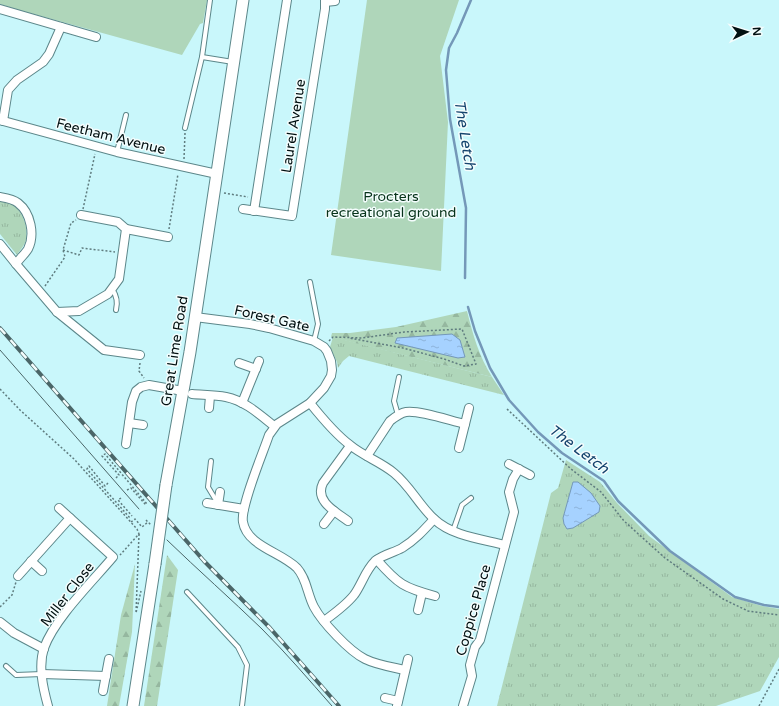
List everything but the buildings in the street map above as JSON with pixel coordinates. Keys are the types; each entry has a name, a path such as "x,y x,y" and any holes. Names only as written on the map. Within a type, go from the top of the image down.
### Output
{"main road":[{"name":"Great Lime Road","path":"133,706 166,485 188,392 195,317 243,0"}],"street":[{"name":"Laurel Avenue","path":"254,211 287,0"},
{"name":"Laurel Avenue","path":"243,209 292,216 325,9 325,1 335,1"},
{"path":"0,9 96,38"},
{"path":"1,120 8,90 16,80 42,62 49,54 61,27"},
{"name":"Feetham Avenue","path":"1,120 97,147 217,174"},
{"path":"0,197 17,202 24,209 31,225 28,249 16,264"},
{"path":"81,215 118,222 126,229 168,237"},
{"path":"58,312 79,311 108,294 119,279 126,229"},
{"path":"0,244 58,312 104,350 140,355"},
{"name":"Forest Gate","path":"195,317 250,324 314,341 324,347 327,351 331,361 331,376 324,388 310,403 274,426"},
{"path":"242,403 259,361"},
{"path":"239,362 256,369"},
{"path":"126,444 132,402 136,391 141,387 149,385 210,396 225,397 251,408 274,426 269,435 244,509 243,522 250,537 288,560 296,567 304,580 314,606 324,621 346,645 359,655 372,662 406,670"},
{"path":"209,408 210,396"},
{"path":"310,403 350,446 394,472 417,497 434,519 453,531 505,545"},
{"path":"459,448 469,408"},
{"path":"367,456 386,427 398,415 406,412 416,412 465,424"},
{"path":"129,423 143,425"},
{"path":"348,521 334,511 324,501 321,493 321,486 350,446"},
{"path":"509,464 530,475"},
{"name":"Coppice Place","path":"464,706 472,676 470,665 473,653 480,640 514,512 509,492 518,469"},
{"path":"218,505 220,492"},
{"path":"206,503 244,509"},
{"name":"Miller Close","path":"48,706 42,684 44,649 53,630 67,610 112,557 59,508"},
{"path":"324,524 334,511"},
{"path":"18,576 70,518"},
{"path":"324,621 350,600 367,571 377,560 385,554 401,548 418,537 434,519"},
{"path":"377,560 400,584 422,593 435,596"},
{"path":"31,562 42,571"},
{"path":"418,610 422,593"},
{"path":"0,622 14,633 44,649"},
{"path":"103,691 109,659"},
{"path":"385,698 398,704 408,659"},
{"path":"42,674 106,676"}],"lane":[{"path":"185,128 202,57 210,0"},
{"path":"202,57 234,62"},
{"path":"117,152 126,116"},
{"path":"310,282 318,324 314,341"},
{"path":"112,289 116,295 118,303 116,310"},
{"path":"398,415 394,401 399,377"},
{"path":"211,461 208,486 218,505"},
{"path":"453,531 462,505 471,498"},
{"path":"187,592 238,647 247,665 242,706"},
{"path":"6,666 16,675 42,674"}],"path":[{"path":"168,237 182,167 185,128"},
{"path":"40,292 65,257 63,250 71,223 81,215 97,147"},
{"path":"214,192 256,198"},
{"path":"63,250 79,255 82,248 123,253"},
{"path":"324,347 332,337 362,338 404,332 462,329 476,364 464,366 403,348 348,338"},
{"path":"140,355 139,370 144,378"},
{"path":"0,389 20,410 74,459 137,529 139,534 136,613 141,588"},
{"path":"507,409 571,469 601,492 624,521 664,558 723,599 748,611 779,615"},
{"path":"116,478 119,475 102,456 105,454 146,505 131,488 126,490"},
{"path":"108,483 105,486 89,466 87,469 130,518 132,517 118,500 121,498"},
{"path":"130,522 135,519 142,527 148,522"},
{"path":"112,557 119,556 139,534"},
{"path":"0,607 12,595 18,576"},
{"path":"759,706 779,669"}],"green space":[{"path":"0,0 207,0 203,23 200,24 182,55 19,10 0,4"},
{"name":"Procters recreational ground","path":"367,0 459,0 440,56 448,122 441,271 331,255"},
{"path":"0,199 17,208 24,219 26,226 26,241 17,255 0,234"},
{"path":"467,311 483,361 492,377 331,337 332,333 350,333 396,327"},
{"path":"333,337 492,377 504,395 349,356 338,368 337,362 330,347"},
{"path":"566,460 600,482 617,503 649,536 732,597 762,606 779,609 779,657 760,691 716,706 497,706 551,493 558,488"},
{"path":"167,555 178,570 157,706 144,706"},
{"path":"135,564 132,632 119,706 107,706 121,615"}],"water":[{"path":"452,334 460,340 465,357 458,358 395,343 397,338"},
{"path":"573,482 578,482 591,493 600,506 599,512 573,528 567,529 563,518"}],"waterway":[{"name":"The Letch","path":"465,278 466,208 450,119 446,70 449,48 471,0"},
{"name":"The Letch","path":"468,307 475,331 490,368 509,400 538,432 562,453 604,481 618,501 670,551 735,597 764,605 779,607"}],"tram line":[{"path":"0,350 139,509"},
{"path":"167,540 262,629 332,706"}],"railway":[{"path":"0,328 204,561 270,628 339,706"}]}
